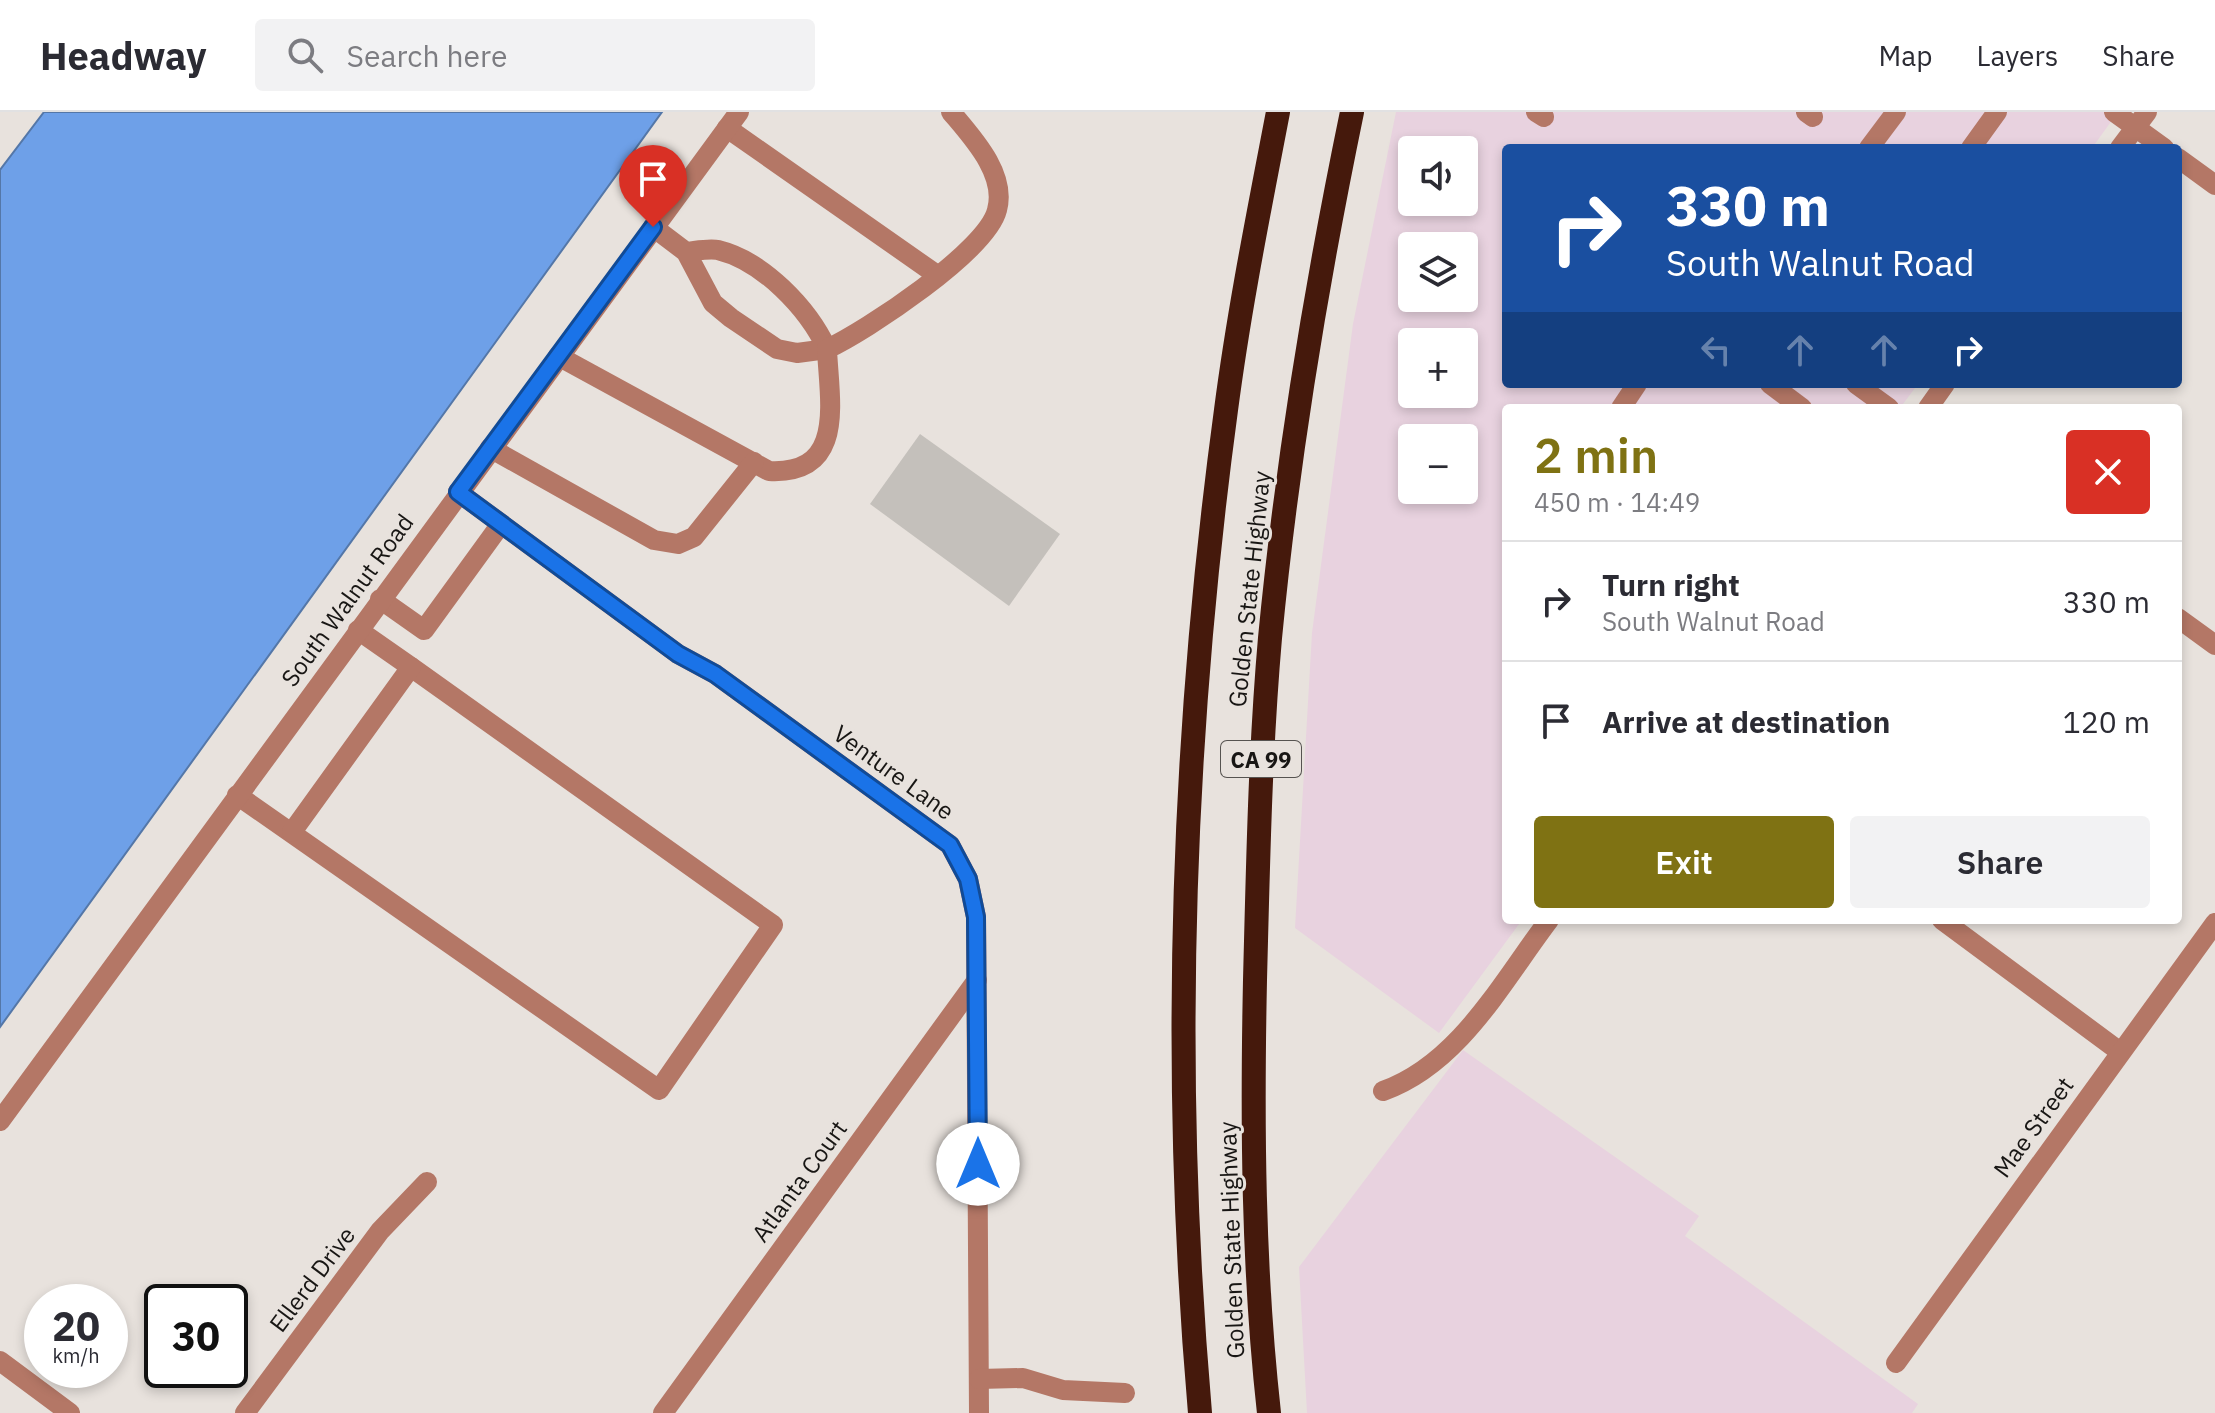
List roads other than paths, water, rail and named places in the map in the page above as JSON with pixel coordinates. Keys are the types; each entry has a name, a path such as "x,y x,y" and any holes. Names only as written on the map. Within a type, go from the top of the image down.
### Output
{"highway":[{"name":"Golden State Highway","path":"1200,1413 1188,1257 1183,1103 1186,871 1193,716 1226,408 1278,112"},
{"name":"Golden State Highway","path":"1269,1413 1258,1317 1253,1093 1259,790 1286,489 1308,339 1352,112"}],"street":[{"path":"653,227 686,252 713,303 731,318 777,349 797,353 827,349 904,302 988,229 998,208 995,182 983,150 951,112"},
{"path":"1880,144 1896,112"},
{"path":"1974,144 1997,112"},
{"path":"2114,112 2141,120 2161,144"},
{"path":"733,120 937,275"},
{"name":"South Walnut Road","path":"0,1121 733,120"},
{"path":"2123,144 2141,120"},
{"path":"2182,161 2215,185"},
{"path":"558,356 769,471 791,472 823,449 831,431 827,349 814,321 799,302 761,274 717,250 686,252"},
{"path":"1775,388 1797,404"},
{"path":"1862,388 1884,404"},
{"path":"490,448 654,540 678,544 694,537 754,462"},
{"name":"Venture Lane","path":"458,492 678,654 715,674 950,845 968,879 976,917 979,1413"},
{"path":"380,599 424,630 501,524"},
{"path":"2182,621 2215,645"},
{"path":"237,795 659,1090 773,925 358,630"},
{"path":"292,832 411,667"},
{"name":"Mae Street","path":"1896,1363 2119,1051 2215,923"},
{"path":"1383,1091 1403,1084 1441,1058 1464,1034 1546,924"},
{"path":"1947,924 2119,1051"},
{"name":"Atlanta Court","path":"663,1413 977,980"},
{"name":"Ellerd Drive","path":"245,1413 380,1231 427,1182"},
{"path":"0,1361 70,1413"},
{"path":"979,1379 1023,1378 1063,1390 1125,1393"}],"water":[{"path":"44,112 662,112 0,1027 0,170"}]}
